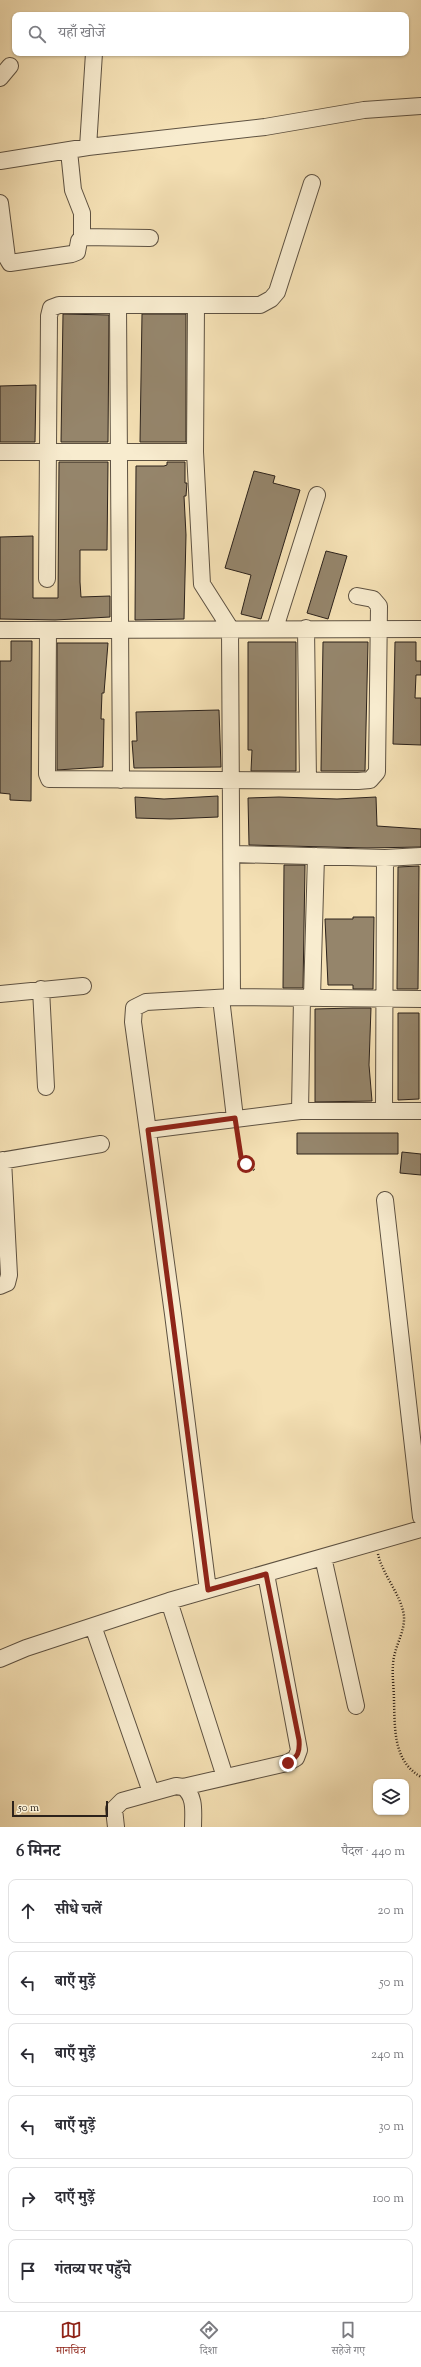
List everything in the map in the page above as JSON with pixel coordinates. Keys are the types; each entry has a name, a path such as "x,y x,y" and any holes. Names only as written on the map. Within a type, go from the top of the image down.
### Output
{"street":[{"path":"88,147 94,56"},
{"path":"0,78 10,66"},
{"path":"0,161 88,147 214,134 364,110 421,106"},
{"path":"0,203 7,258 5,263 72,254 77,252 82,238 82,213 73,190 69,151"},
{"path":"47,579 49,316 51,308 59,305 260,305 271,299 277,292 312,183"},
{"path":"82,238 150,238"},
{"path":"118,305 121,780"},
{"path":"196,305 195,452 202,584 230,628 232,854 227,998 235,1118"},
{"path":"0,452 195,452"},
{"path":"275,628 317,495"},
{"path":"48,630 47,774 49,779 370,780 377,772 378,602 357,596"},
{"path":"0,630 119,628 421,629"},
{"path":"306,628 308,781"},
{"path":"232,854 385,858 421,856"},
{"path":"300,1111 316,856"},
{"path":"384,1110 383,999 385,858"},
{"path":"0,994 83,986"},
{"path":"41,990 46,1087"},
{"path":"208,1590 133,1022 134,1008 146,1002 227,998 421,999"},
{"path":"148,1130 300,1111 384,1110 421,1112"},
{"path":"0,1286 7,1283 9,1274 2,1161 101,1144"},
{"path":"385,1200 421,1517"},
{"path":"0,1659 169,1601 421,1528"},
{"path":"323,1557 356,1706"},
{"path":"116,1827 113,1813 116,1805 122,1801 176,1786 225,1778 288,1763 296,1758 299,1750 266,1574"},
{"path":"169,1601 225,1778"},
{"path":"93,1626 151,1792"},
{"path":"183,1786 188,1790 193,1803 193,1827"}],"path":[{"path":"235,1118 241,1157 255,1171"},
{"path":"375,1542 381,1567 402,1606 404,1618 393,1663 396,1740 403,1760 414,1774 421,1777"}],"building":[{"path":"63,314 109,315 108,442 61,442"},
{"path":"142,314 186,314 186,442 140,442"},
{"path":"36,385 35,442 0,442 0,386"},
{"path":"59,462 108,462 107,550 80,550 80,582 81,597 110,596 110,617 55,620 0,619 0,537 33,536 33,598 58,598"},
{"path":"167,462 185,462 185,483 187,483 186,496 184,496 186,535 184,619 135,620 136,466 164,466 167,465"},
{"path":"254,471 275,476 273,483 300,490 261,619 241,614 251,575 225,568"},
{"path":"326,551 347,556 328,619 307,613"},
{"path":"11,641 32,641 31,801 10,800 10,794 0,793 0,661 11,661"},
{"path":"248,642 296,642 296,771 251,771 252,750 248,750"},
{"path":"323,642 368,642 365,771 321,771"},
{"path":"395,642 416,642 416,661 421,661 421,675 416,675 415,698 421,698 421,745 393,744"},
{"path":"57,643 108,643 104,693 102,693 101,719 104,719 103,767 57,770"},
{"path":"219,710 221,767 134,768 132,741 137,741 136,712"},
{"path":"218,796 218,817 170,819 136,818 135,797 164,799"},
{"path":"279,797 337,799 376,797 377,826 421,829 421,847 367,848 249,845 248,798"},
{"path":"284,865 305,865 303,988 283,988"},
{"path":"419,866 418,989 397,989 398,867"},
{"path":"353,917 374,917 373,989 353,989 353,985 328,985 325,919 353,919"},
{"path":"371,1008 369,1065 372,1101 315,1102 315,1009"},
{"path":"398,1013 419,1013 419,1099 398,1100"},
{"path":"297,1133 398,1133 398,1154 297,1154"},
{"path":"402,1152 421,1154 421,1175 400,1173"}],"route":[{"path":"246,1164 241,1157 235,1118 148,1130 174,1314 208,1590 266,1574 299,1740 299,1750 296,1758 288,1763"}]}
